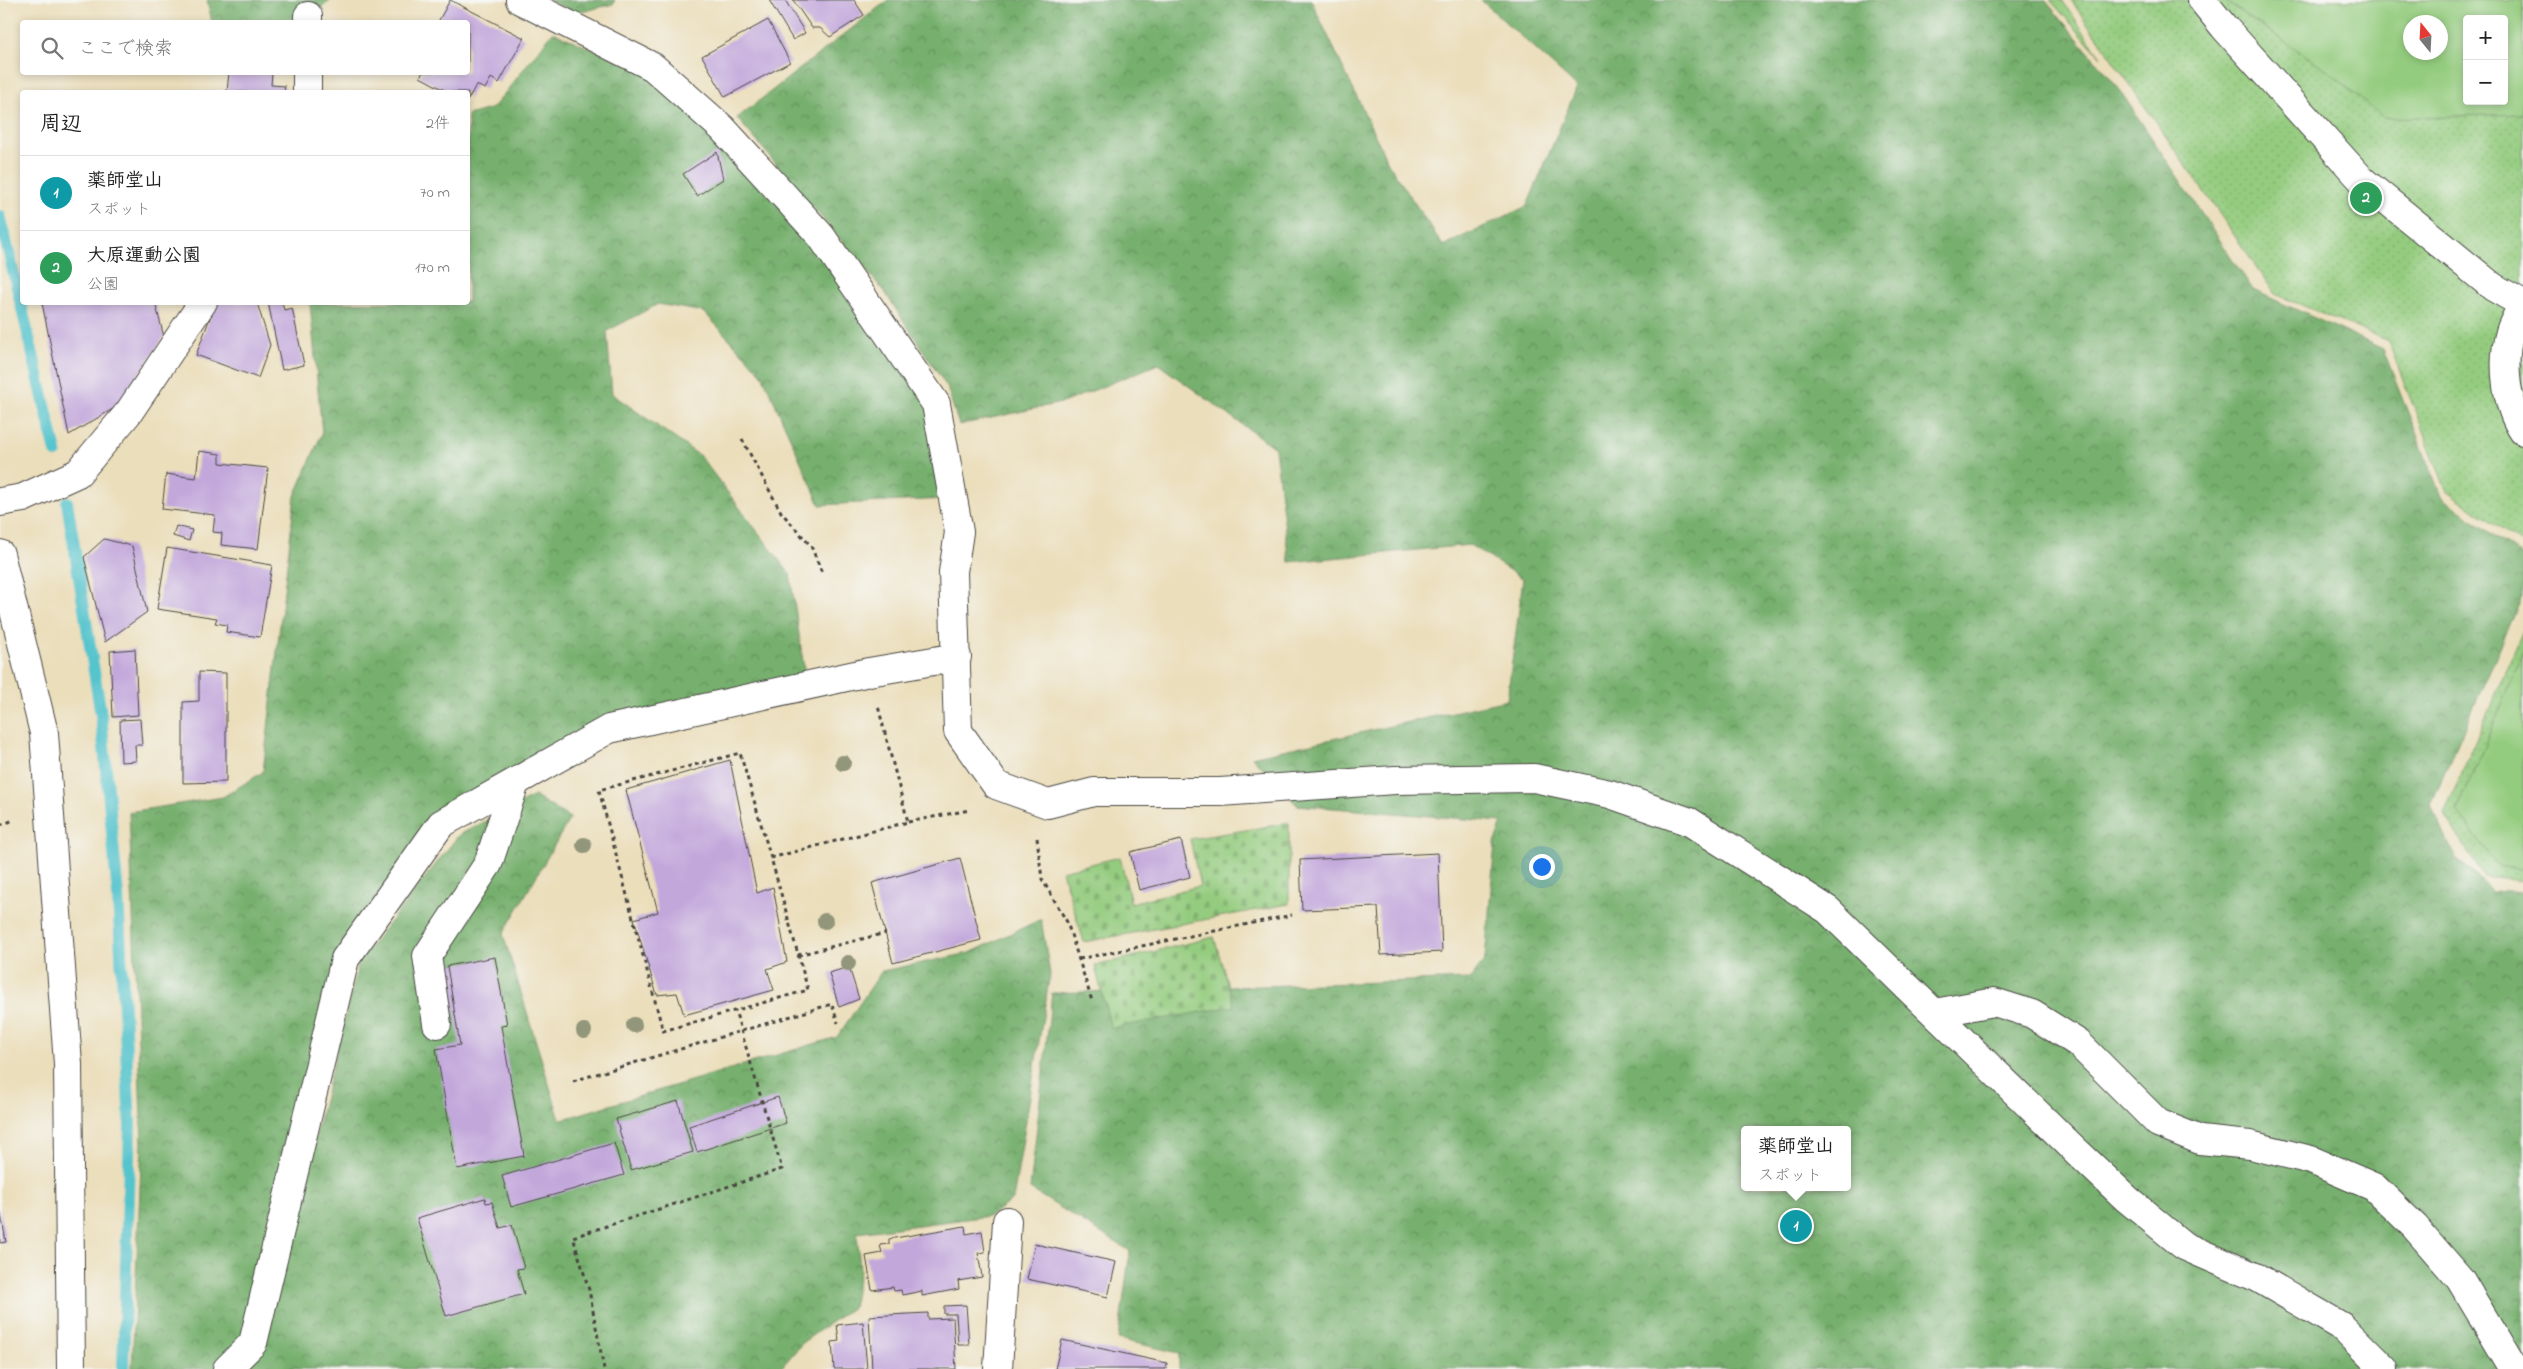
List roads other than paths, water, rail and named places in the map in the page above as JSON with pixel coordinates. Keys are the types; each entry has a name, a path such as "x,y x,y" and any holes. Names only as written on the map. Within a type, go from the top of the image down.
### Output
{"street":[{"path":"520,0 653,67 722,128 821,236 936,404 959,532 953,572 958,731 996,785 1048,804 1094,792 1220,792 1395,780 1534,778 1610,794 1690,822 1828,910 2127,1199 2184,1246 2258,1278 2341,1326 2384,1369"},
{"path":"2202,0 2362,180 2493,286 2523,304 2510,333 2505,377 2515,419 2523,431"},
{"path":"307,75 307,90"},
{"path":"0,502 23,498 78,473 129,412 201,305"},
{"path":"0,554 44,733 68,1064 71,1369"},
{"path":"227,1369 253,1343 344,959 441,824 609,729 869,672 957,657"},
{"path":"438,1024 427,956 488,864 515,783"},
{"path":"1935,1013 1994,1002 2032,1014 2078,1043 2158,1124 2200,1140 2250,1144 2311,1160 2374,1188 2415,1227 2460,1279 2514,1369"},
{"path":"998,1369 1007,1221"}],"waterway":[{"path":"0,216 20,300"},
{"path":"21,305 56,452"},
{"path":"67,502 101,715 118,896 130,1125 123,1369"}],"place":[{"name":"大原運動公園","path":"2366,198"},
{"name":"薬師堂山","path":"1796,1226"}]}
